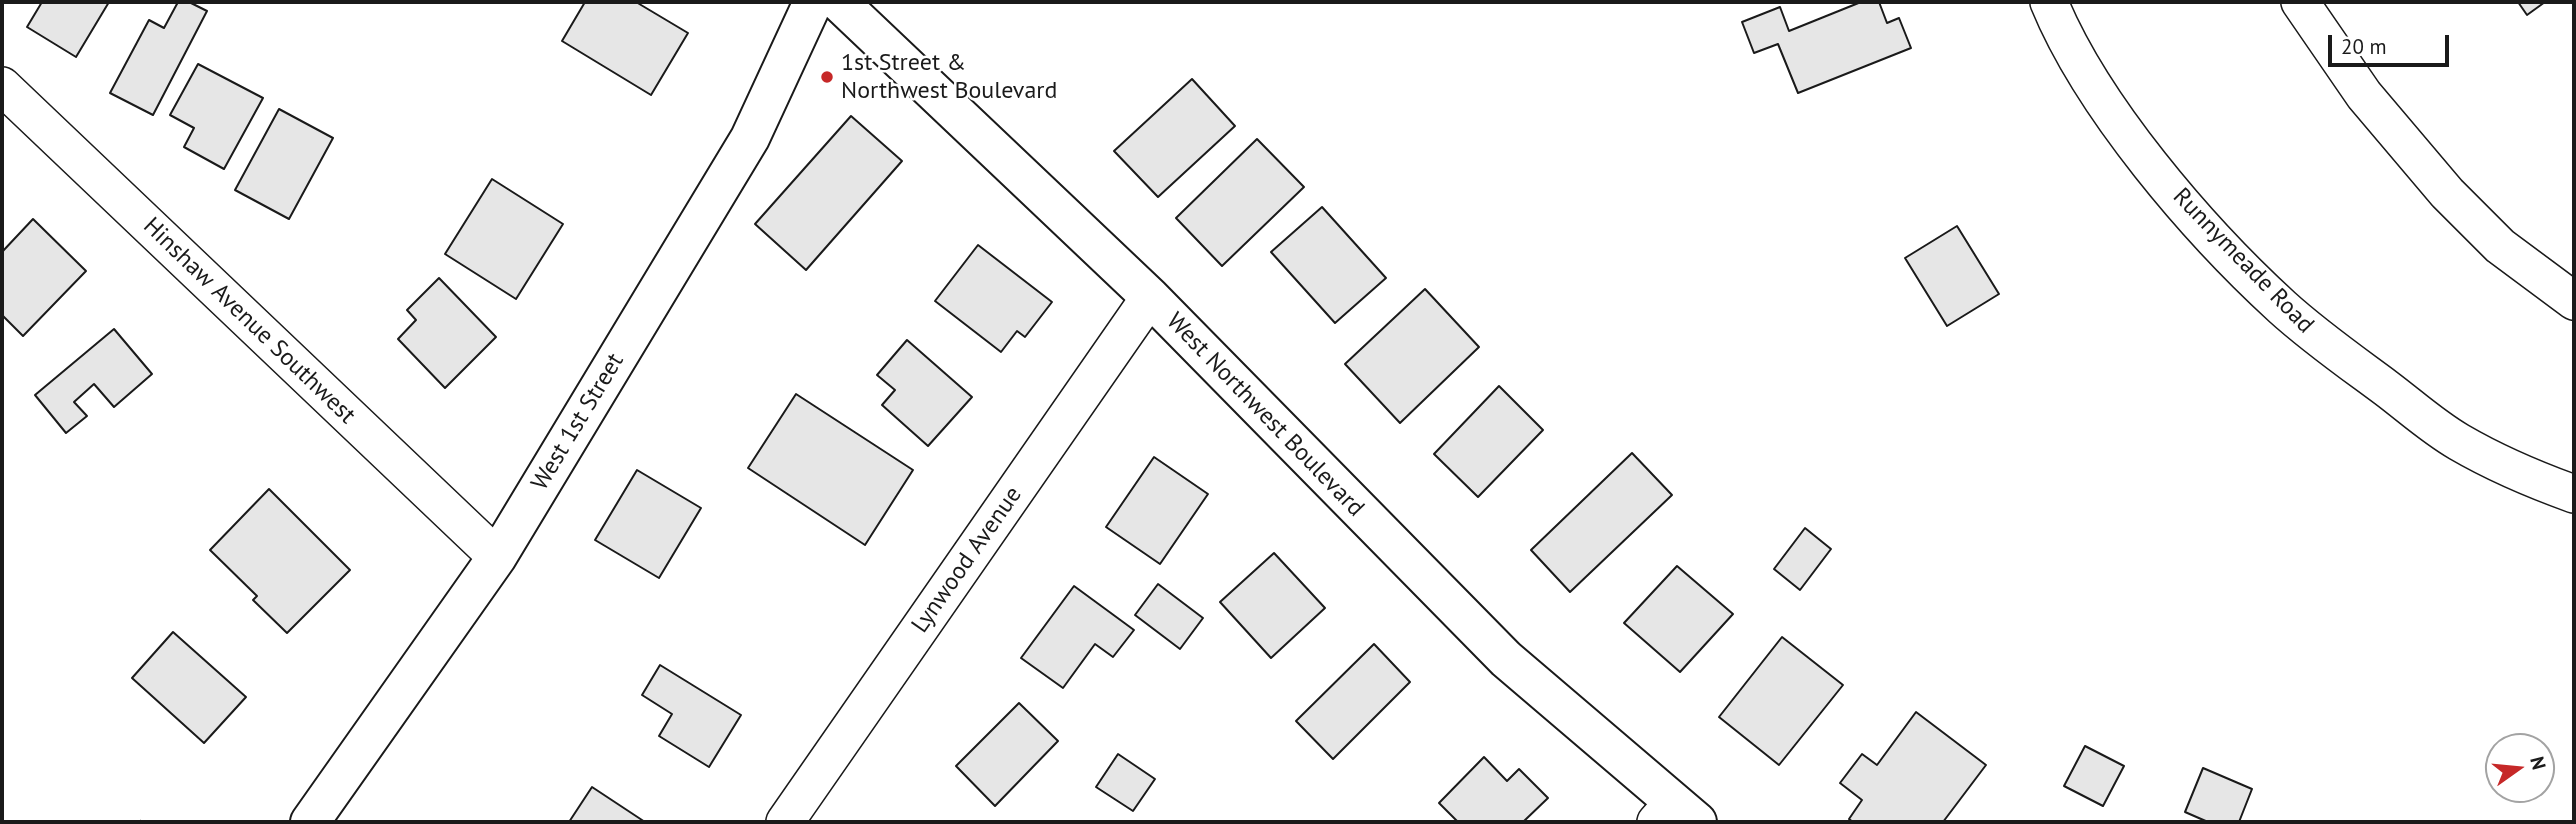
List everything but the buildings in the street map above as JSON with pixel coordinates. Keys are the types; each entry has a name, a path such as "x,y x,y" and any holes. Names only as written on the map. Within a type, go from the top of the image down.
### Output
{"main road":[{"name":"West 1st Street","path":"310,822 497,557 750,138 813,2"},
{"name":"West Northwest Boulevard","path":"839,2 1150,297 1506,659 1675,816"}],"street":[{"name":"Runnymeade Road","path":"2049,2 2090,80 2132,141 2203,226 2281,306 2323,342 2457,441 2536,481 2574,494"},
{"path":"2300,2 2364,95 2447,193 2500,246 2574,301"},
{"name":"Hinshaw Avenue Southwest","path":"2,86 497,557"},
{"name":"Lynwood Avenue","path":"785,822 1150,297"}],"place":[{"name":"1st Street & Northwest Boulevard","path":"827,77"}]}
